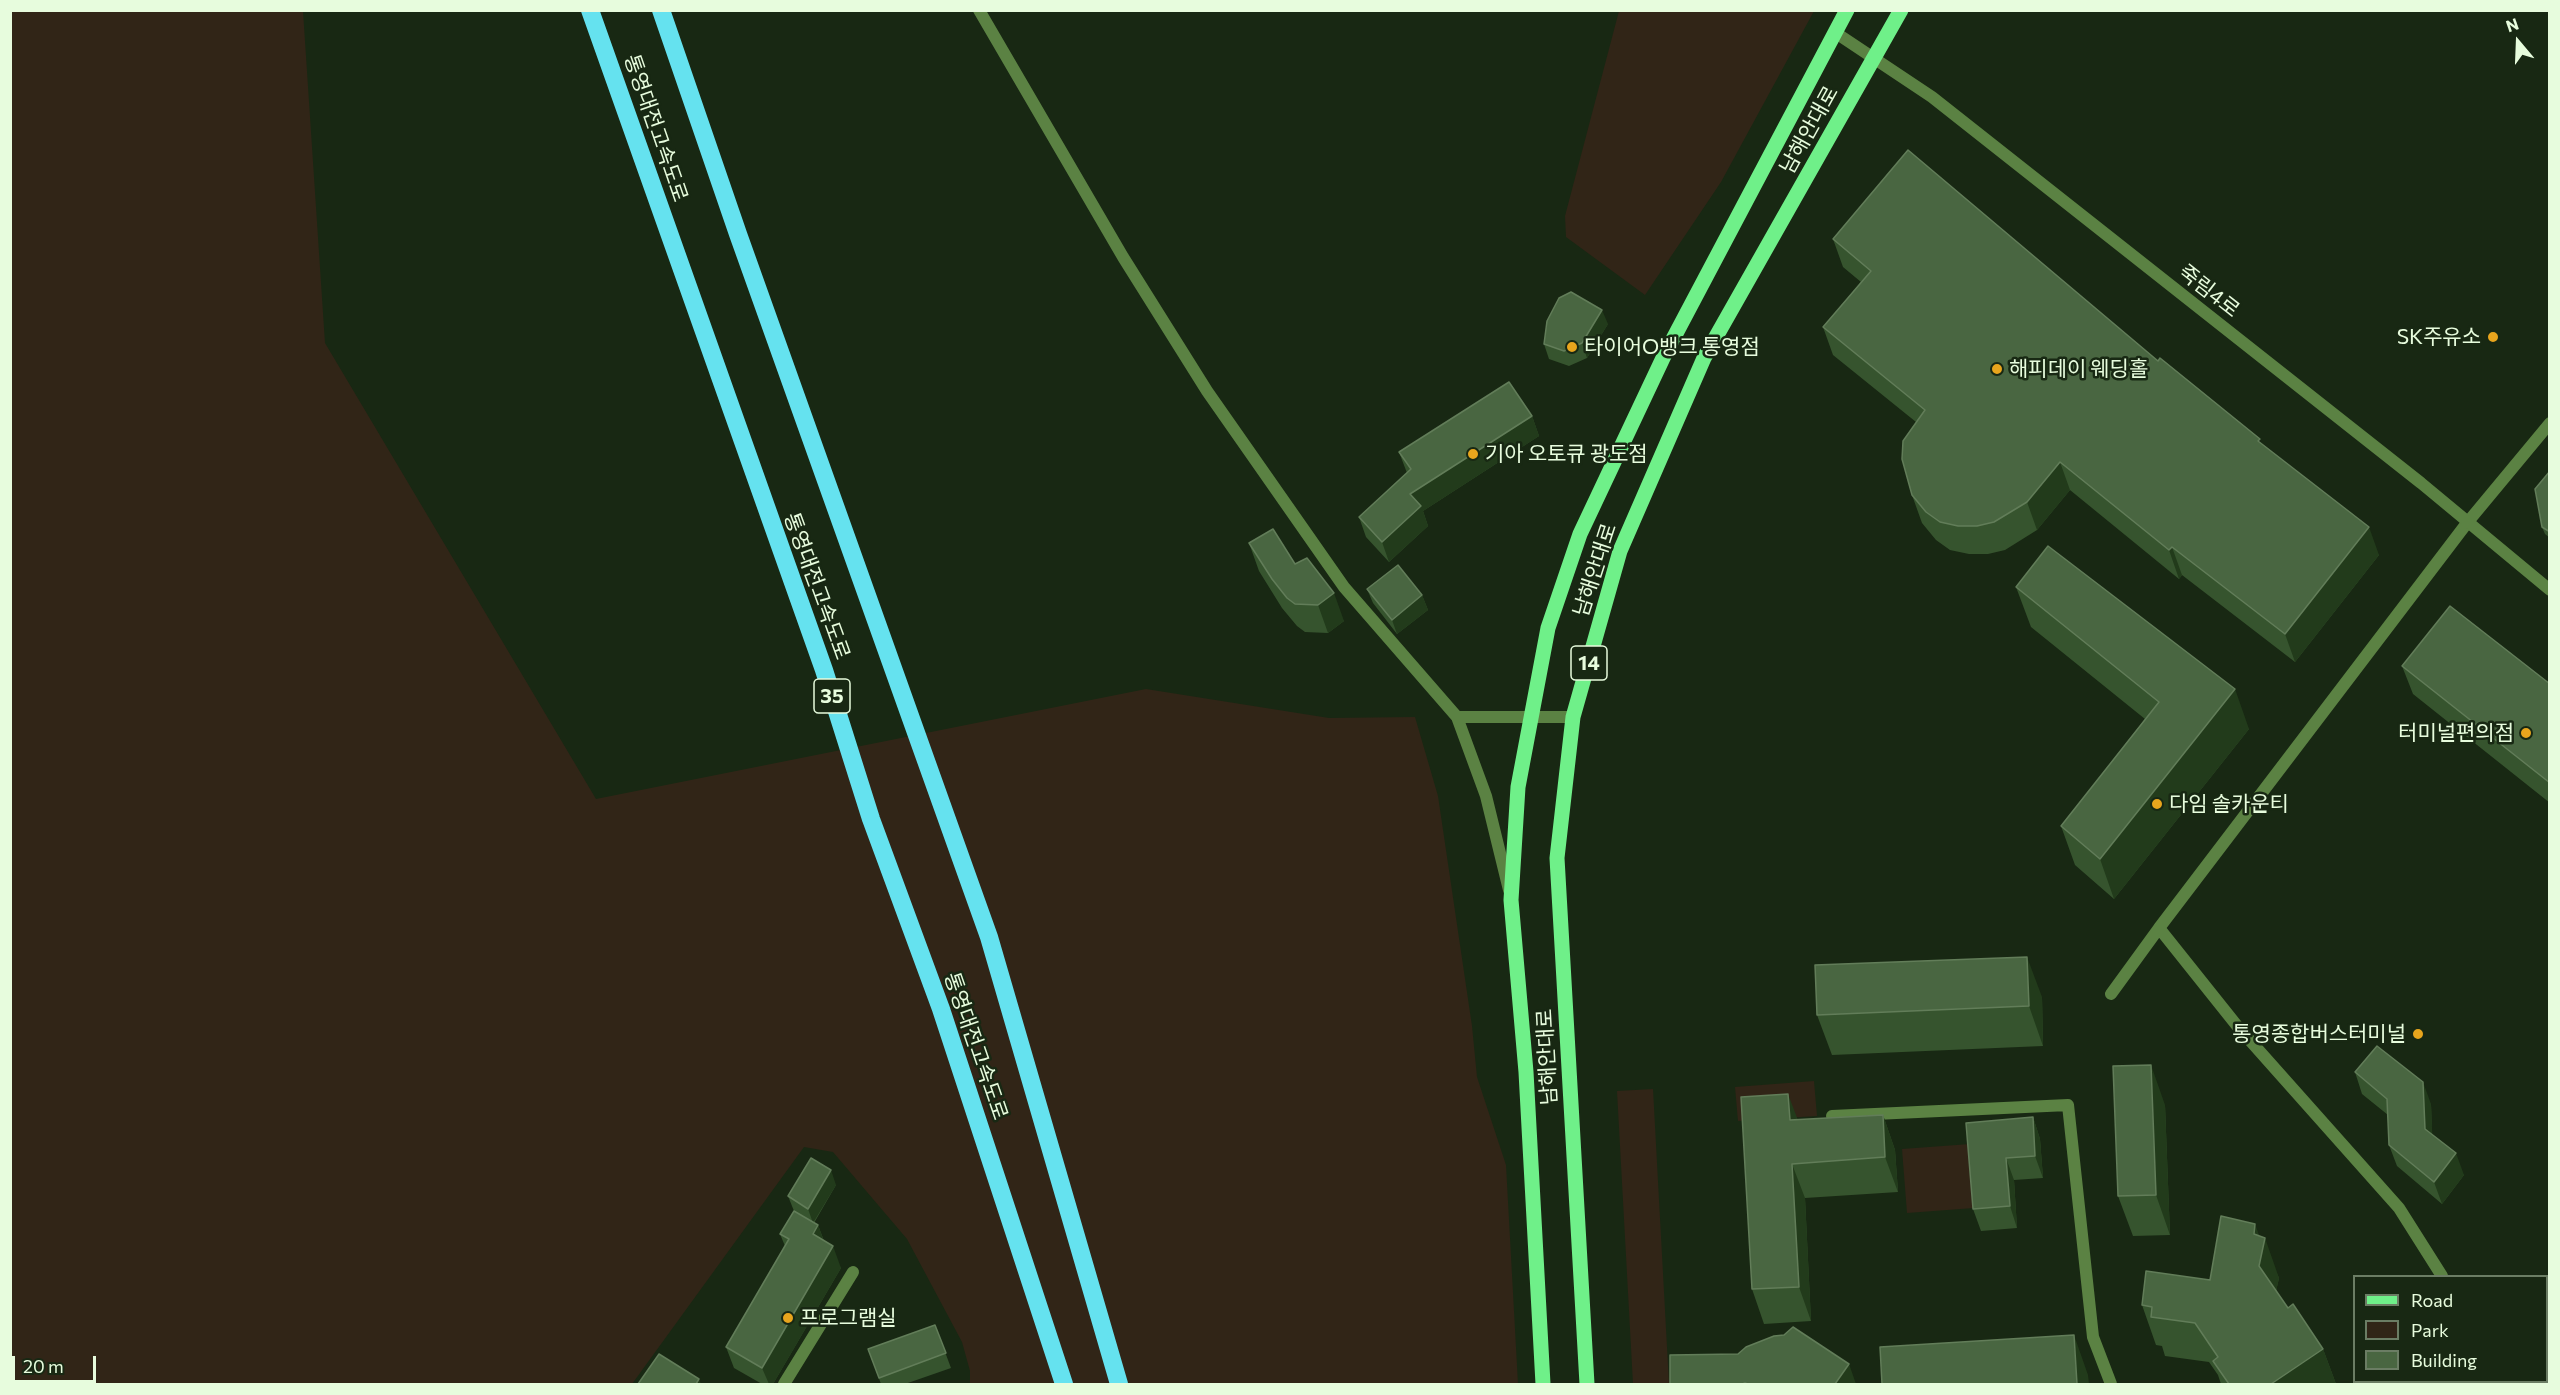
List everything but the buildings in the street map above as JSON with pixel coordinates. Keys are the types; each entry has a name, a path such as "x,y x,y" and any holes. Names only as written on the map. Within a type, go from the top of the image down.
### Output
{"highway":[{"name":"통영대전고속도로","path":"590,10 824,670 871,819 941,1009 1064,1384"},
{"name":"통영대전고속도로","path":"661,10 738,234 989,937 1119,1384"}],"main road":[{"name":"남해안대로","path":"1544,1384 1526,1072 1511,900 1518,787 1548,628 1580,534 1663,358 1847,10"},
{"name":"남해안대로","path":"1587,1384 1557,858 1573,717 1620,551 1704,358 1901,10"}],"street":[{"path":"979,10 1123,257 1207,391 1344,587 1457,717 1486,796 1511,900"},
{"name":"죽림4로","path":"1836,33 1932,97 2421,483 2550,590"},
{"path":"2111,994 2467,523 2550,423"},
{"path":"1457,717 1573,717"},
{"path":"2159,928 2238,1026 2398,1208 2441,1275"},
{"path":"1832,1116 2068,1105 2093,1337 2111,1384"},
{"path":"784,1384 853,1272"}],"green space":[{"path":"10,11 303,11 325,343 596,799 1146,689 1329,718 1415,717 1438,796 1472,1026 1477,1077 1506,1165 1518,1384 970,1384 970,1371 962,1342 907,1239 833,1152 804,1147 632,1384 11,1384"},
{"path":"1619,11 1814,11 1721,182 1645,295 1566,237 1565,216"},
{"path":"1814,1081 1817,1116 1738,1121 1735,1087"},
{"path":"1653,1089 1669,1384 1633,1384 1617,1091"},
{"path":"1970,1144 1974,1208 1907,1213 1902,1149"}],"place":[{"name":"SK주유소","path":"2493,337"},
{"name":"타이어O뱅크 통영점","path":"1572,347"},
{"name":"해피데이 웨딩홀","path":"1997,369"},
{"name":"기아 오토큐 광도점","path":"1473,454"},
{"name":"터미널편의점","path":"2526,733"},
{"name":"다임 솔카운티","path":"2157,804"},
{"name":"통영종합버스터미널","path":"2418,1034"},
{"name":"프로그램실","path":"788,1318"}]}
